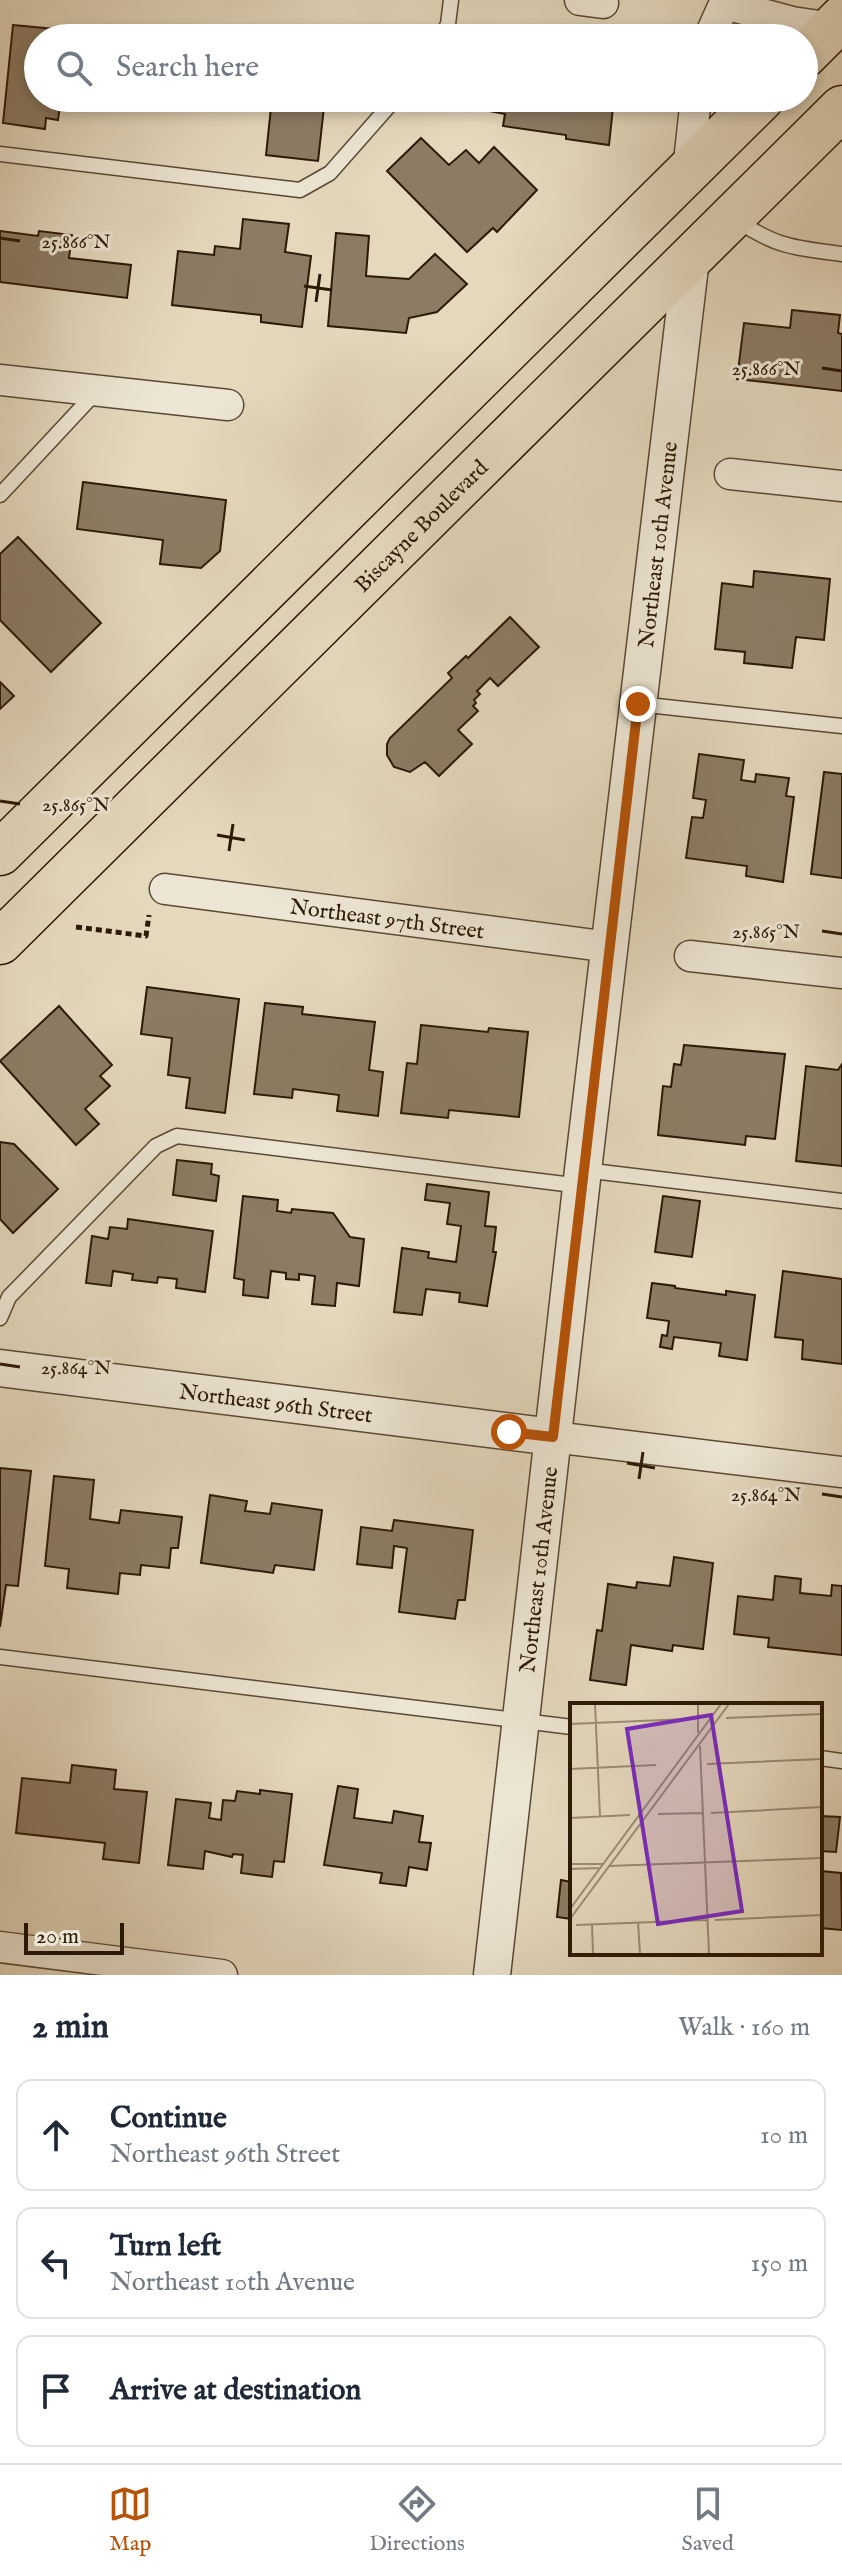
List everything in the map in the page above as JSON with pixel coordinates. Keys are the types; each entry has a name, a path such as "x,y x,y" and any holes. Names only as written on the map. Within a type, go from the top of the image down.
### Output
{"main road":[{"name":"Biscayne Boulevard","path":"0,942 842,108"},
{"path":"0,853 748,112"}],"street":[{"path":"715,24 725,2 798,24"},
{"path":"688,171 694,112"},
{"name":"Northeast 10th Avenue","path":"492,1975 691,258"},
{"path":"0,380 228,405"},
{"path":"730,474 842,486"},
{"name":"Northeast 97th Street","path":"165,889 610,947"},
{"path":"690,956 842,973"},
{"name":"Northeast 96th Street","path":"0,1368 553,1437"},
{"path":"553,1437 842,1472"},
{"path":"0,1947 222,1975"}],"lane":[{"path":"448,24 451,0"},
{"path":"0,154 300,190 330,173 385,112"},
{"path":"732,217 764,238 785,246 842,254"},
{"path":"0,495 97,390"},
{"path":"638,704 842,726"},
{"path":"0,1318 9,1297 156,1146 177,1136 582,1178 842,1201"},
{"path":"0,1657 570,1727"},
{"path":"822,1758 842,1761"}],"path":[{"path":"76,927 146,936 151,900 165,889"}],"building":[{"path":"13,25 24,26 24,112 59,112 58,120 46,118 45,129 3,123"},
{"path":"271,112 323,112 318,161 266,155"},
{"path":"494,112 613,112 609,145 503,126 505,114"},
{"path":"421,138 449,165 466,150 479,163 494,147 537,190 497,232 493,228 467,252 387,171"},
{"path":"243,219 289,224 285,252 311,256 302,327 261,322 261,315 172,305 178,251 214,255 215,246 240,249"},
{"path":"0,231 38,236 39,231 72,235 69,258 131,265 127,298 0,282"},
{"path":"336,233 369,236 366,276 409,279 435,254 467,284 437,312 409,318 406,333 328,326"},
{"path":"792,310 840,315 838,333 842,334 842,391 737,379 744,323 790,328"},
{"path":"83,482 226,500 220,551 201,568 160,564 163,540 77,529"},
{"path":"18,537 101,623 51,672 0,620 0,554"},
{"path":"754,571 830,579 824,640 796,637 792,668 744,663 745,652 715,649 722,583 753,587"},
{"path":"510,617 539,647 498,686 490,678 477,691 480,694 473,706 478,711 458,730 472,744 439,776 425,762 410,772 394,767 387,755 390,738 452,678 448,673"},
{"path":"0,682 14,696 0,709"},
{"path":"699,754 744,760 741,780 755,782 756,774 789,778 786,796 794,797 783,882 746,876 747,866 686,858 692,817 703,818 706,800 693,798"},
{"path":"824,772 842,774 842,878 811,874"},
{"path":"147,987 239,999 225,1113 186,1108 190,1078 168,1075 172,1038 141,1034"},
{"path":"265,1003 303,1007 302,1014 375,1022 369,1070 383,1072 378,1116 337,1111 339,1095 293,1089 292,1098 254,1094"},
{"path":"59,1006 112,1065 100,1076 110,1086 85,1109 99,1124 76,1145 0,1061"},
{"path":"421,1025 488,1032 489,1028 528,1032 519,1117 449,1110 448,1118 401,1113 407,1063 417,1064"},
{"path":"684,1045 785,1054 775,1139 746,1136 745,1145 658,1135 663,1086 671,1087 674,1064 681,1065"},
{"path":"842,1064 842,1166 796,1161 806,1066 838,1070"},
{"path":"0,1142 14,1144 58,1189 13,1233 0,1219"},
{"path":"177,1160 212,1164 211,1174 219,1176 216,1201 173,1195"},
{"path":"427,1184 489,1192 485,1226 496,1227 493,1252 496,1252 487,1306 459,1302 460,1293 426,1289 422,1315 394,1312 402,1248 429,1252 428,1258 456,1262 461,1226 447,1224 450,1203 425,1200"},
{"path":"243,1196 278,1200 277,1211 291,1213 292,1209 333,1213 350,1237 364,1239 359,1286 337,1283 335,1306 312,1304 315,1276 299,1274 299,1280 286,1279 286,1273 271,1271 268,1298 243,1295 244,1280 234,1278"},
{"path":"663,1196 700,1201 692,1257 655,1252"},
{"path":"128,1219 213,1231 205,1292 176,1288 177,1279 158,1277 157,1283 132,1280 133,1274 113,1271 111,1286 86,1283 92,1236 108,1239 110,1227 127,1229"},
{"path":"783,1271 842,1279 842,1364 802,1359 803,1340 775,1337"},
{"path":"652,1283 726,1295 726,1291 755,1295 747,1360 719,1356 721,1343 674,1337 672,1349 660,1347 662,1335 667,1336 669,1321 647,1318"},
{"path":"0,1468 31,1471 18,1586 6,1585 0,1627"},
{"path":"54,1476 94,1480 90,1519 119,1523 121,1510 182,1517 178,1548 171,1548 169,1568 141,1565 140,1575 120,1573 118,1594 67,1588 69,1569 45,1566"},
{"path":"210,1495 247,1501 245,1511 270,1514 272,1503 322,1510 314,1570 275,1565 273,1573 201,1563"},
{"path":"394,1520 473,1530 465,1600 458,1600 455,1619 399,1612 407,1548 394,1546 392,1568 357,1564 361,1527 392,1531"},
{"path":"674,1557 713,1563 703,1649 673,1645 672,1651 631,1645 626,1685 590,1680 597,1630 602,1631 608,1584 636,1588 637,1582 670,1586"},
{"path":"775,1576 801,1579 800,1593 831,1596 832,1585 842,1586 842,1655 768,1647 769,1638 734,1634 738,1596 773,1600"},
{"path":"72,1765 116,1770 114,1789 147,1792 139,1863 103,1859 105,1843 16,1833 22,1778 70,1783"},
{"path":"338,1786 358,1789 354,1818 392,1823 394,1811 423,1816 419,1842 431,1843 427,1870 409,1867 406,1886 380,1883 382,1873 324,1865"},
{"path":"260,1790 292,1794 284,1862 274,1861 272,1877 241,1873 243,1855 233,1854 232,1857 205,1851 203,1869 168,1865 176,1799 211,1803 209,1818 221,1820 223,1800 235,1801 237,1791 260,1794"},
{"path":"822,1816 840,1817 836,1852 822,1851"},
{"path":"822,1871 841,1873 842,1930 822,1928"},
{"path":"561,1880 570,1882 570,1919 557,1917"}],"route":[{"path":"509,1432 553,1437 638,704"}]}
